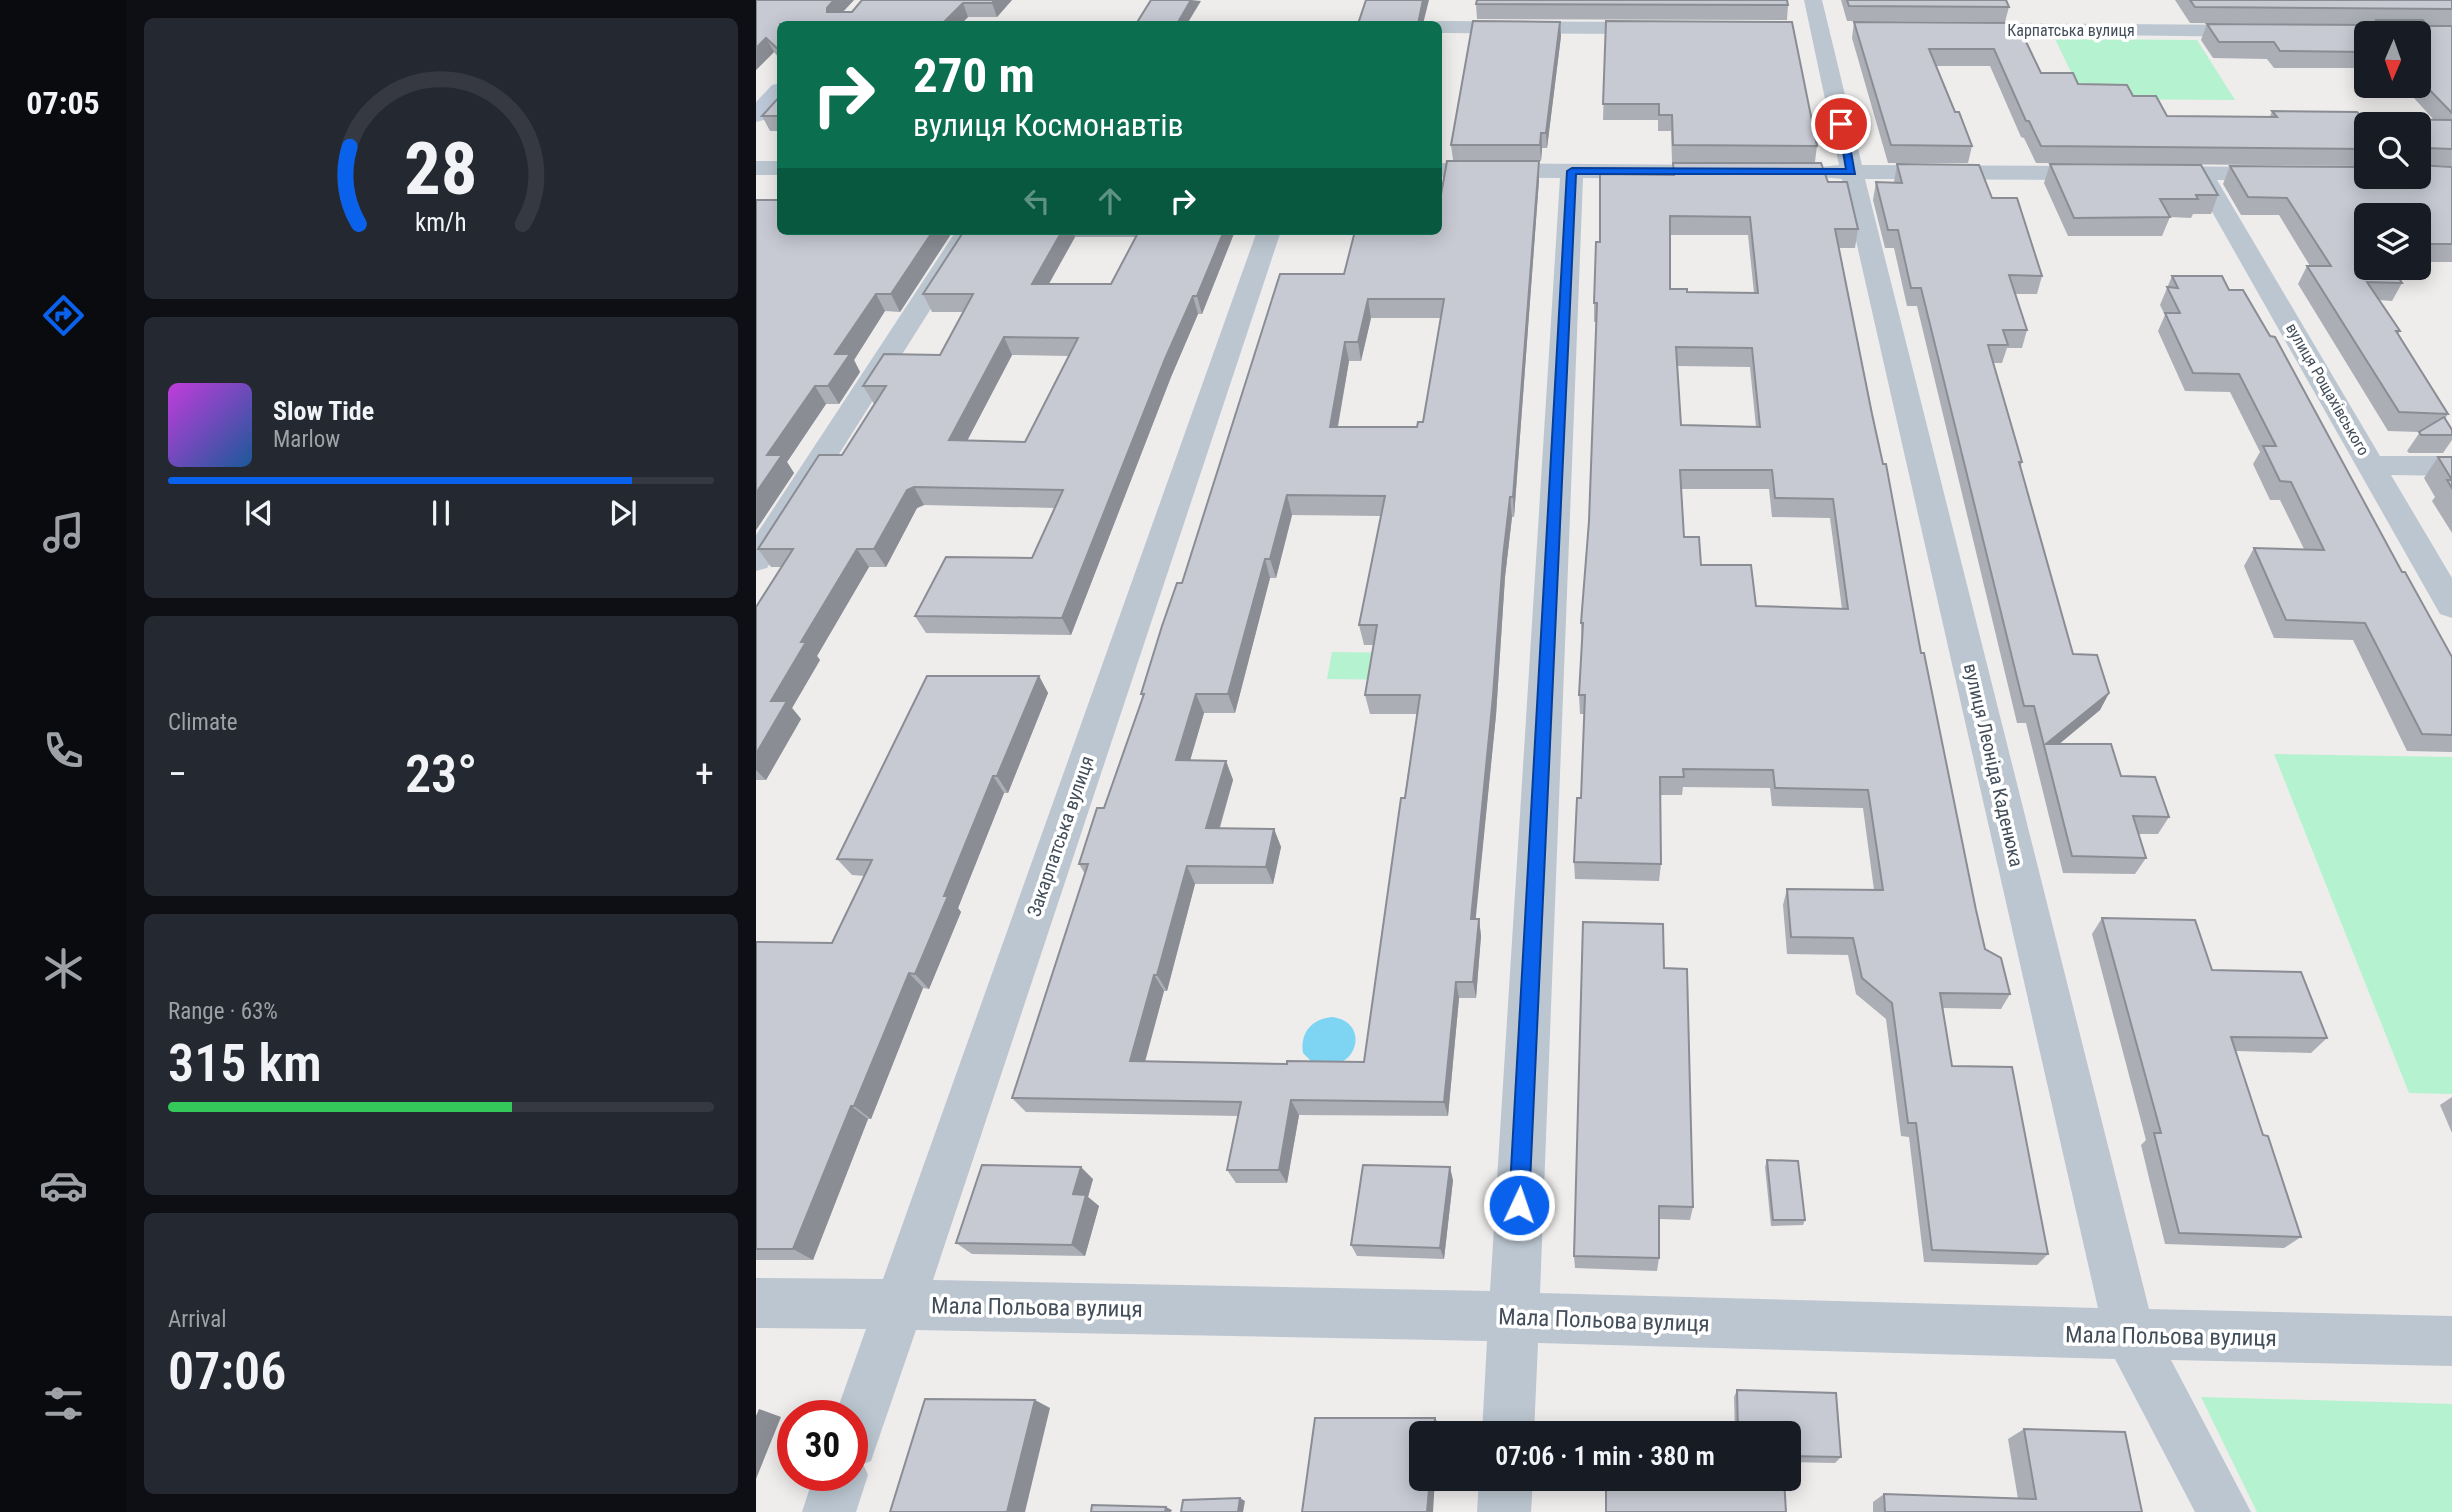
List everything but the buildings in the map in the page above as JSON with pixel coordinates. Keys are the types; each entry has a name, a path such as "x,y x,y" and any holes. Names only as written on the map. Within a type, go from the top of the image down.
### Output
{"main road":[{"path":"756,115 777,93"}],"street":[{"path":"2112,10 2123,30"},
{"name":"вулиця Леоніда Каденюка","path":"1815,21 2130,1335 2224,1512"},
{"path":"1442,27 1670,28"},
{"name":"Карпатська вулиця","path":"1944,29 2274,32"},
{"path":"756,167 777,168"},
{"path":"1442,170 1745,172"},
{"path":"1509,1421 1572,171"},
{"path":"1812,172 2354,175"},
{"name":"вулиця Рощахівського","path":"2202,174 2452,606"},
{"path":"756,560 965,235"},
{"name":"Закарпатська вулиця","path":"866,1400 1268,235"},
{"path":"2372,465 2452,466"},
{"name":"Мала Польова вулиця","path":"756,1303 1513,1317 2130,1335 2452,1341"},
{"path":"829,1512 836,1491"},
{"path":"1504,1512 1505,1491"}],"green space":[{"path":"2055,39 2197,40 2235,100 2084,99"},
{"path":"1332,652 1413,653 1409,680 1327,679"},
{"path":"2274,754 2452,757 2452,1094 2409,1093"},
{"path":"2201,1397 2452,1404 2452,1512 2257,1512"}],"water":[{"path":"1332,1017 1343,1020 1355,1033 1354,1049 1342,1062 1330,1065 1314,1064 1303,1053 1303,1039 1313,1024"}],"route":[{"path":"1519,1205 1572,171 1852,172 1841,124"}]}
